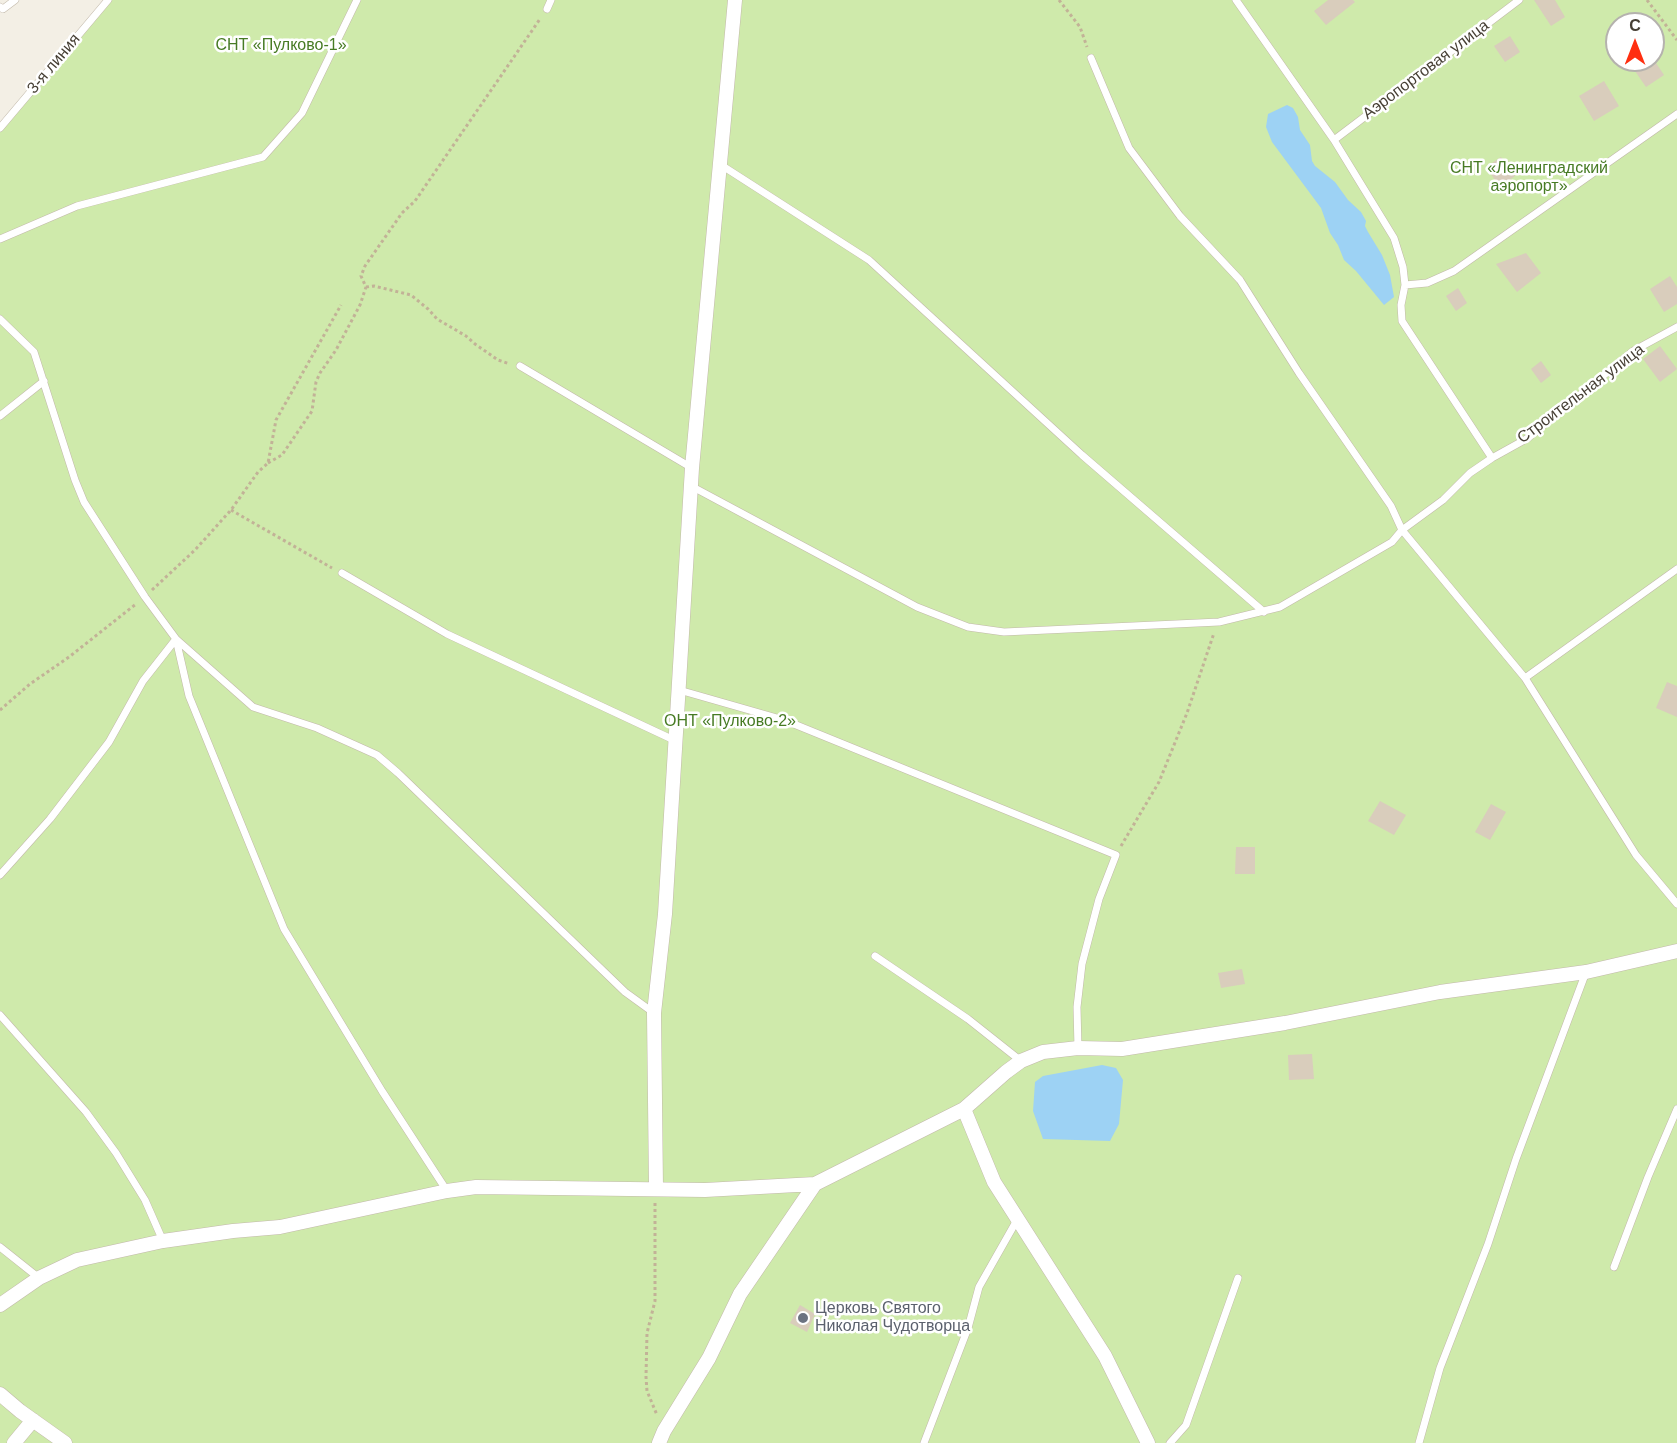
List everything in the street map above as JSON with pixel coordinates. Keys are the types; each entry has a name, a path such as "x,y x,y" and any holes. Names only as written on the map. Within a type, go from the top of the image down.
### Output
{"street":[{"path":"656,1188 654,1013 665,914 692,468 735,0"},
{"path":"0,1305 39,1278 76,1260 163,1241 280,1227 447,1191 476,1187 705,1190 815,1184 964,1109 1021,1061 1043,1052 1078,1048 1122,1049 1285,1023 1440,993 1586,972 1677,951"},
{"path":"964,1109 994,1182 1105,1356 1148,1443"},
{"path":"662,1437 709,1358 740,1294 815,1184"},
{"path":"0,1394 65,1443"},
{"path":"14,1443 33,1420"}],"lane":[{"path":"0,7 3,9 15,0"},
{"name":"3-я линия","path":"0,128 108,0"},
{"path":"0,239 77,206 263,157 302,113 357,0"},
{"path":"547,9 551,0"},
{"path":"1236,0 1334,140 1394,238 1403,267 1405,285 1401,305 1402,321 1492,458"},
{"name":"Аэропортовая улица","path":"1334,140 1519,0"},
{"path":"1091,58 1129,148 1180,216 1240,280 1299,373 1391,506 1402,530 1526,678 1636,855 1677,904"},
{"path":"1405,285 1427,282 1454,272 1677,114"},
{"path":"719,164 869,260 1082,455 1264,612"},
{"path":"0,319 34,352 84,502 145,597 176,639 253,707 317,728 377,755 625,992 654,1013"},
{"name":"Строительная улица","path":"691,486 917,606 968,627 1004,632 1219,622 1280,606 1392,542 1402,530 1443,500 1470,473 1528,438 1633,351 1677,327"},
{"path":"520,366 692,468"},
{"path":"0,416 44,381"},
{"path":"1526,678 1677,569"},
{"path":"342,573 447,634 676,741"},
{"path":"0,875 50,819 109,742 143,681 176,639"},
{"path":"176,639 189,696 284,929 382,1090 447,1191"},
{"path":"679,690 784,720 1116,855 1099,898 1082,964 1077,1007 1078,1048"},
{"path":"875,956 968,1019 1021,1061"},
{"path":"1419,1443 1440,1368 1488,1244 1516,1160 1586,972"},
{"path":"0,1015 86,1112 116,1153 145,1200 163,1241"},
{"path":"1614,1267 1648,1177 1677,1110"},
{"path":"924,1443 968,1328 979,1287 1017,1220"},
{"path":"0,1247 39,1278"},
{"path":"1170,1443 1186,1425 1238,1278"}],"path":[{"path":"1059,0 1080,27 1091,58"},
{"path":"1647,0 1677,40"},
{"path":"0,710 30,684 69,657 145,597 195,550 231,510 258,472 282,455 312,411 316,382 320,373 336,350 360,305 366,287 361,276 365,266 402,213 415,201 547,9"},
{"path":"366,287 374,286 411,295 428,309 436,320 466,336 498,360 520,366"},
{"path":"268,463 276,420 341,306"},
{"path":"231,510 342,573"},
{"path":"1116,855 1160,782 1219,622"},
{"path":"656,1188 655,1301 647,1333 646,1377 647,1391 662,1437"}],"green space":[{"name":"ОНТ «Пулково-2»","path":"108,0 1677,0 1677,1443 0,1443 0,128"}],"water":[{"path":"1287,105 1293,108 1298,117 1300,130 1310,145 1315,166 1335,182 1366,221 1365,226 1382,255 1390,275 1394,297 1384,305 1344,260 1330,233 1321,208 1272,142 1266,127 1268,114"},
{"path":"1102,1065 1116,1068 1123,1080 1119,1124 1110,1141 1043,1139 1033,1111 1035,1082 1043,1076"}],"building":[{"path":"1328,0 1353,0 1355,2 1326,25 1314,11"},
{"path":"1534,0 1555,0 1565,17 1551,26"},
{"path":"1510,36 1520,52 1505,62 1494,46"},
{"path":"1636,72 1662,72 1664,75 1646,87"},
{"path":"1604,81 1619,106 1594,121 1579,96"},
{"path":"1501,157 1515,176 1500,187 1486,167"},
{"path":"1526,253 1541,273 1517,292 1496,264"},
{"path":"1670,276 1677,287 1677,304 1664,312 1650,289"},
{"path":"1458,288 1467,303 1456,311 1446,296"},
{"path":"1660,346 1677,369 1660,382 1643,359"},
{"path":"1541,361 1551,375 1541,383 1531,369"},
{"path":"1667,682 1677,686 1677,717 1656,708"},
{"path":"1380,801 1406,815 1394,835 1368,821"},
{"path":"1491,804 1506,812 1490,840 1475,832"},
{"path":"1236,847 1255,847 1255,874 1235,874"},
{"path":"1242,969 1245,984 1221,988 1218,973"},
{"path":"1312,1054 1314,1079 1289,1080 1288,1055"},
{"name":"Церковь Святого Николая Чудотворца","path":"800,1305 815,1314 807,1332 790,1323"}],"place":[{"name":"Церковь Святого Николая Чудотворца","path":"803,1318"}],"park label":[{"name":"СНТ «Пулково-1»","path":"281,46"},
{"name":"СНТ «Ленинградский аэропорт»","path":"1529,178"}]}
